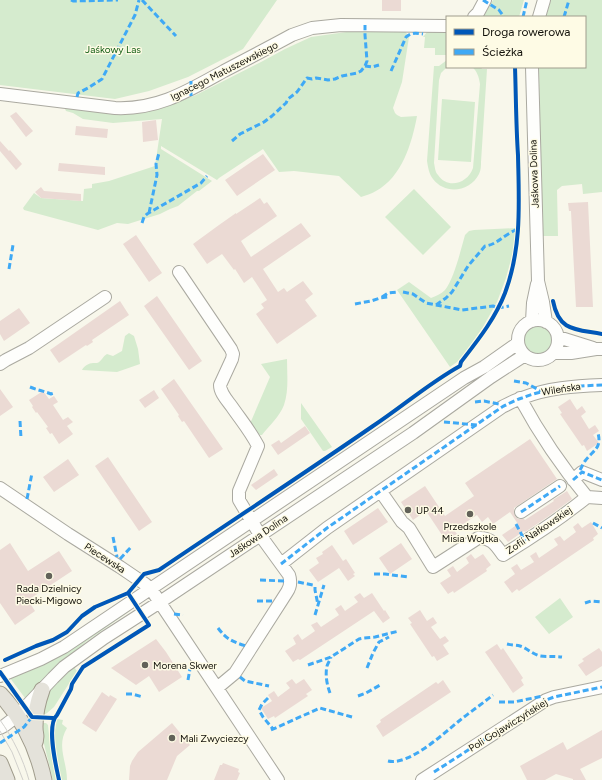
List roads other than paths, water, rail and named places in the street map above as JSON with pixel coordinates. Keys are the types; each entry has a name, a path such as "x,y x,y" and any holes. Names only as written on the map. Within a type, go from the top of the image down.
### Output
{"main road":[{"path":"34,746 37,739 35,727 36,717 42,690"},
{"path":"0,694 12,707 34,746 44,780"},
{"path":"0,763 7,780"}],"street":[{"path":"475,16 485,0"},
{"path":"539,16 544,0"},
{"name":"Ignacego Matuszewskiego","path":"0,94 125,109 146,106 180,95 292,35 308,29 341,25 446,26"},
{"name":"Jaśkowa Dolina","path":"532,68 538,281 546,322"},
{"path":"179,272 228,343 233,354 220,385 220,389 258,446 239,490 239,500 260,535 289,575 290,581 288,592 235,673 217,688"},
{"name":"Jaśkowa Dolina","path":"532,321 533,303 538,281"},
{"path":"0,364 29,348 105,297"},
{"path":"539,320 546,322 554,328 558,337 557,348 554,353 545,359 535,360 529,358 521,350 518,343 521,330 532,321 539,320"},
{"path":"558,337 599,349"},
{"name":"Jaśkowa Dolina","path":"0,676 41,659 64,647 518,343"},
{"path":"554,353 571,353 599,349"},
{"name":"Jaśkowa Dolina","path":"0,728 17,716 53,678 104,638 413,433 491,377 525,355"},
{"name":"Wileńska","path":"520,398 541,391 584,385 602,385"},
{"path":"281,564 327,528 502,407 520,398 533,422 573,480 587,497 602,498"},
{"path":"573,480 582,472 602,480"},
{"path":"521,512 560,486"},
{"name":"Piecewska","path":"0,488 151,589 278,780"},
{"name":"Zofii Nałkowskiej","path":"381,492 402,522 409,528 433,567 478,538 491,540 496,544 502,555 587,497"},
{"name":"Poli Gojawiczyńskiej","path":"422,780 546,700 602,687"}],"tram line":[{"path":"0,720 17,749 29,780"},
{"path":"0,731 12,752 23,780"}],"place":[{"name":"UP 44","path":"408,510"},
{"name":"Przedszkole Misia Wojtka","path":"470,514"},
{"name":"Rada Dzielnicy Piecki-Migowo","path":"49,576"},
{"name":"Morena Skwer","path":"145,665"},
{"name":"Mali Zwyciezcy","path":"172,738"}],"park label":[{"name":"Jaśkowy Las","path":"113,49"}]}
